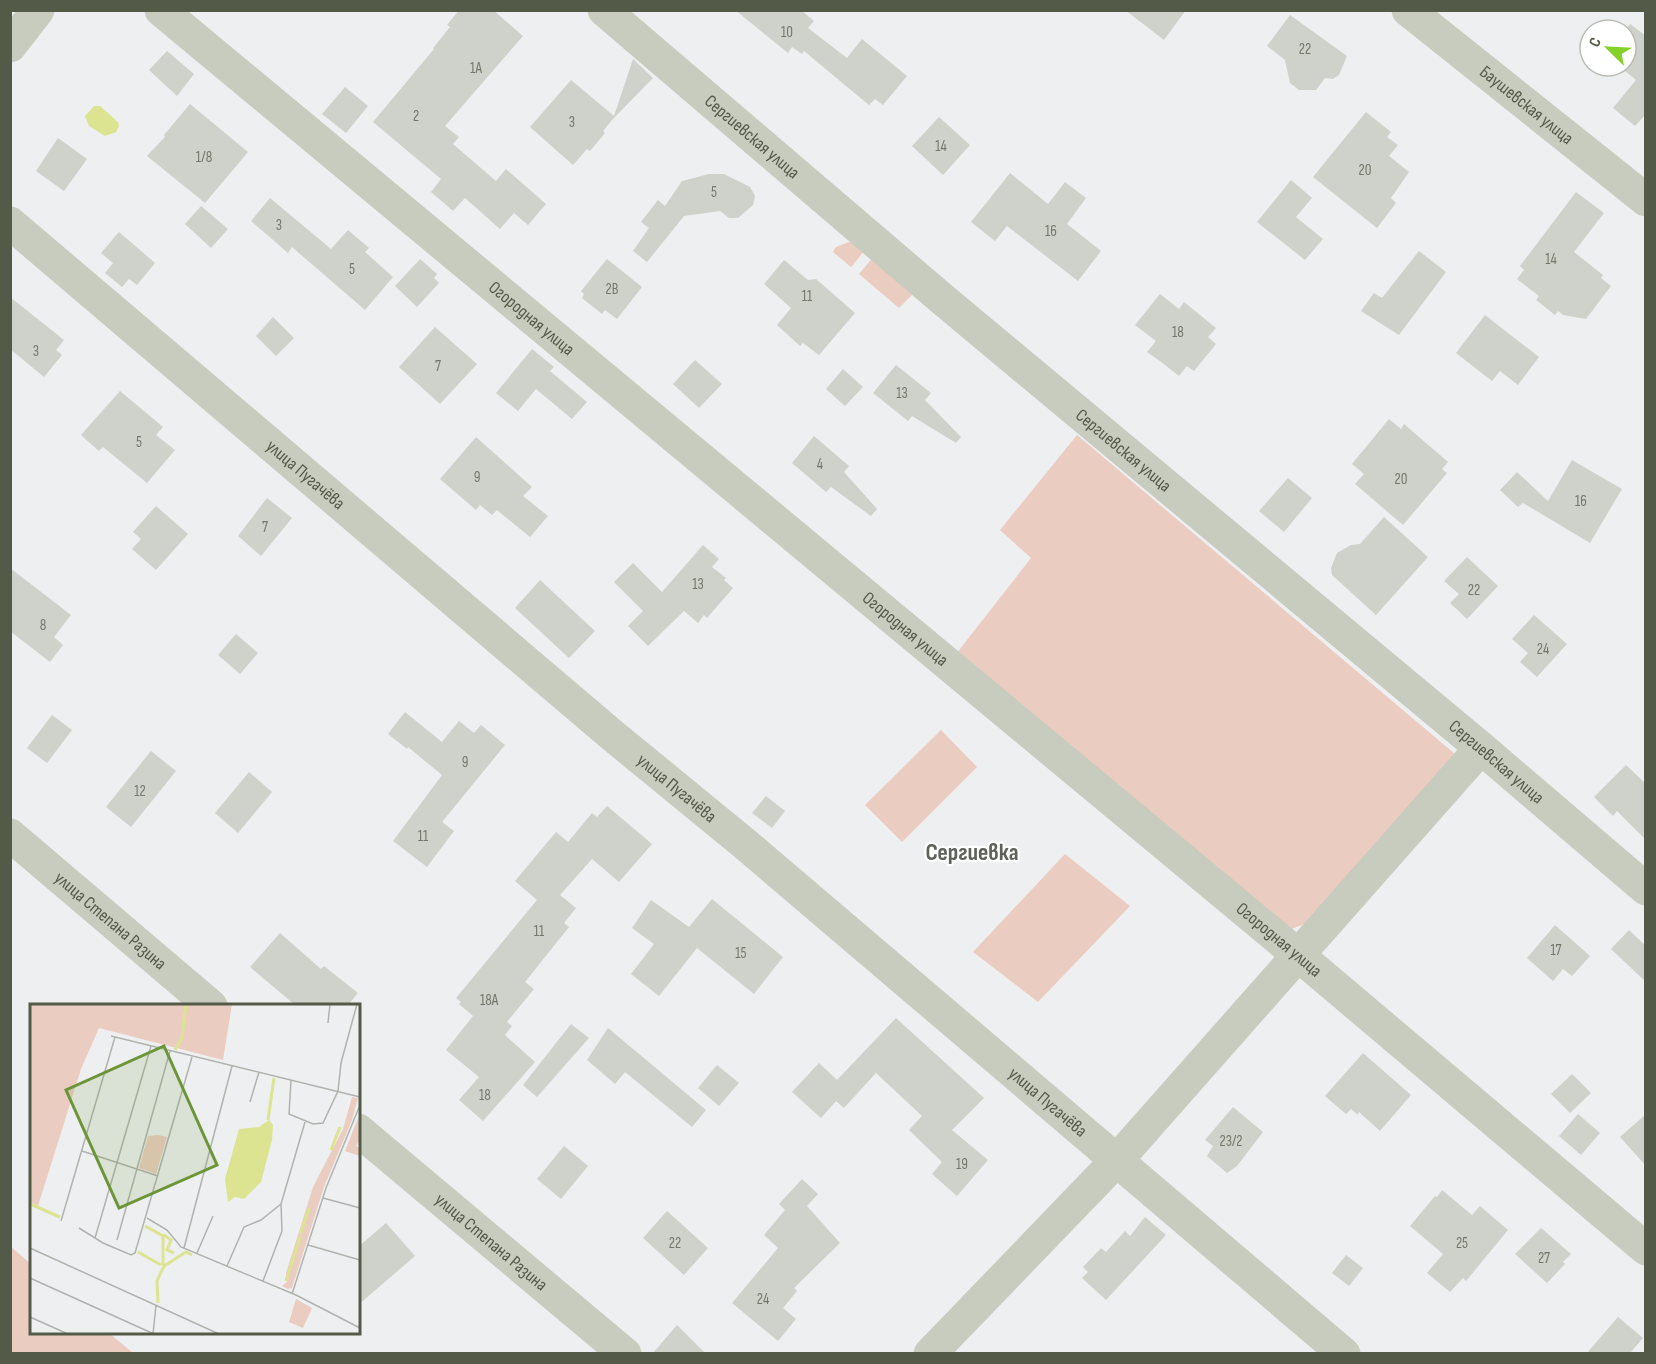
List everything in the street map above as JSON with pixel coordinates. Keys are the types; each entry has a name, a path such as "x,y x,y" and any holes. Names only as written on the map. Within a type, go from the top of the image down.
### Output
{"street":[{"path":"10,46 38,10"},
{"name":"Огородная улица","path":"161,10 1298,955 1646,1249"},
{"name":"Сергиевская улица","path":"604,10 941,298 1481,747 1646,889"},
{"name":"Баушевская улица","path":"1408,10 1646,200"},
{"name":"улица Пугачёва","path":"10,223 1344,1353"},
{"path":"930,1353 1117,1160 1481,747"},
{"name":"улица Степана Разина","path":"10,836 210,1004"},
{"name":"улица Степана Разина","path":"360,1132 625,1353"}],"shaded area":[{"path":"94,106 100,106 118,122 116,132 105,136 89,126 85,116"},
{"path":"855,242 866,249 851,267 833,252 836,247"},
{"path":"875,255 915,292 899,308 859,274"},
{"path":"1077,435 1455,754 1325,908 1302,925 1291,929 956,654 1031,558 1000,530"},
{"path":"941,730 977,767 902,842 865,805"},
{"path":"1065,854 1130,906 1038,1002 973,952"},
{"path":"10,1246 30,1263 30,1334 110,1334 133,1353 11,1353"}],"building":[{"path":"459,10 493,10 523,36 445,126 459,137 453,144 496,181 506,169 546,204 528,225 514,213 500,229 465,198 453,211 431,192 441,179 373,122 434,49 450,27 447,25"},
{"path":"735,10 801,10 814,21 808,28 847,58 862,39 907,76 883,105 875,99 869,105 804,51 802,54 792,47 788,53"},
{"path":"1125,10 1186,10 1164,40"},
{"path":"1290,15 1347,56 1339,75 1333,79 1325,78 1316,90 1299,90 1290,83 1285,60 1267,46"},
{"path":"1638,30 1646,36 1646,114 1635,126 1613,108 1636,80 1634,78 1638,78"},
{"path":"167,51 194,74 177,96 149,70"},
{"path":"633,59 653,78 612,120 603,131 605,133 590,151 587,149 573,165 530,127 571,80 614,116"},
{"path":"345,87 368,106 346,133 322,114"},
{"path":"190,104 248,152 205,203 147,156"},
{"path":"1366,112 1391,132 1387,137 1398,145 1389,156 1409,172 1391,198 1396,203 1377,228 1313,177"},
{"path":"939,117 970,145 943,175 912,146"},
{"path":"58,138 87,159 64,191 36,171"},
{"path":"1010,173 1048,204 1065,182 1086,198 1067,224 1101,251 1078,281 1007,226 995,241 971,222"},
{"path":"709,174 724,174 750,187 755,196 753,205 738,218 729,218 720,211 684,216 647,262 633,251 649,228 641,222 658,200 665,206 682,181"},
{"path":"1291,180 1312,198 1296,217 1323,239 1305,260 1257,222"},
{"path":"1576,192 1604,213 1574,252 1603,275 1601,278 1611,286 1586,319 1563,315 1558,311 1555,315 1536,300 1539,296 1517,279 1524,270 1520,266"},
{"path":"270,198 331,249 348,230 369,248 365,252 393,277 365,310 292,247 288,253 251,221"},
{"path":"201,206 228,229 211,248 185,224"},
{"path":"119,232 155,263 137,285 129,279 122,287 105,273 113,263 101,253"},
{"path":"1419,251 1446,272 1399,335 1361,311 1374,293 1382,298"},
{"path":"420,259 437,274 434,278 439,283 417,307 395,286"},
{"path":"607,259 642,287 617,319 605,310 602,314 582,298 584,294 581,291"},
{"path":"784,260 808,280 816,279 855,313 819,355 803,343 800,346 777,325 791,308 764,284"},
{"path":"1160,294 1179,309 1184,302 1216,328 1208,337 1216,344 1194,371 1187,366 1179,376 1147,352 1156,341 1135,325"},
{"path":"10,297 64,340 56,350 62,355 44,377 10,349"},
{"path":"1485,315 1539,357 1518,385 1500,371 1492,381 1456,353"},
{"path":"273,317 294,338 276,356 256,336"},
{"path":"435,327 477,364 440,404 399,367"},
{"path":"532,349 554,367 550,371 587,402 572,419 536,389 518,411 496,393"},
{"path":"695,360 722,384 699,408 673,384"},
{"path":"896,365 931,393 925,400 961,437 956,443 912,416 908,421 873,393"},
{"path":"843,369 863,387 845,406 826,389"},
{"path":"120,391 163,427 156,435 175,450 147,483 103,447 99,451 81,435"},
{"path":"1389,419 1401,429 1404,424 1448,462 1442,469 1447,473 1403,525 1355,484 1364,474 1352,464"},
{"path":"814,436 849,466 844,472 877,509 871,516 831,487 826,492 792,463"},
{"path":"476,437 532,487 523,496 548,516 530,537 497,510 492,515 480,505 476,510 440,479"},
{"path":"1572,460 1622,489 1590,543 1523,503 1518,507 1500,490 1517,472 1548,501"},
{"path":"1288,478 1312,498 1284,532 1259,511"},
{"path":"267,498 292,518 261,556 238,536"},
{"path":"156,506 188,534 156,570 132,549 141,539 133,532"},
{"path":"1384,517 1428,557 1376,615 1332,575 1331,568 1337,553 1351,545 1360,544"},
{"path":"703,545 719,559 712,567 726,578 724,580 733,588 707,618 704,615 698,623 684,611 648,646 628,626 643,611 614,582 633,563 662,592"},
{"path":"1467,557 1498,586 1467,619 1450,603 1459,594 1444,581"},
{"path":"10,568 71,615 54,637 63,645 50,662 10,631"},
{"path":"540,580 595,631 569,658 515,608"},
{"path":"1534,615 1567,644 1537,677 1520,662 1528,653 1512,639"},
{"path":"236,634 258,653 240,674 218,655"},
{"path":"405,712 442,742 459,721 474,733 481,725 505,745 442,822 454,831 427,867 393,841 442,775 388,734"},
{"path":"52,715 72,730 47,763 27,748"},
{"path":"151,751 176,771 131,827 106,807"},
{"path":"1626,765 1646,784 1646,840 1617,811 1613,816 1594,797"},
{"path":"249,772 272,792 238,833 215,813"},
{"path":"766,796 785,811 772,828 752,813"},
{"path":"607,806 652,844 619,882 592,859 560,895 576,908 564,923 569,927 525,982 534,989 507,1022 512,1026 505,1035 535,1062 483,1121 459,1100 479,1077 446,1050 473,1016 459,1004 461,1002 456,998 537,900 515,881 556,832 568,842 592,813 597,817"},
{"path":"712,899 783,957 754,994 697,948 659,996 631,974 654,944 632,928 651,900 689,927"},
{"path":"1555,925 1590,956 1572,976 1563,969 1553,981 1527,958"},
{"path":"1629,930 1646,946 1646,982 1611,949"},
{"path":"280,933 321,969 324,966 358,993 349,1004 294,1004 250,967"},
{"path":"896,1018 984,1098 952,1130 988,1160 957,1196 932,1174 942,1162 909,1130 922,1116 876,1073 844,1108 836,1101 821,1118 792,1092 819,1063 837,1080"},
{"path":"571,1024 589,1038 537,1097 523,1085"},
{"path":"608,1028 706,1110 692,1127 625,1072 615,1084 587,1060"},
{"path":"1363,1053 1411,1095 1380,1131 1359,1112 1358,1115 1351,1109 1346,1114 1325,1096"},
{"path":"717,1065 739,1083 719,1106 698,1088"},
{"path":"1572,1074 1591,1093 1570,1113 1551,1094"},
{"path":"1233,1107 1263,1132 1237,1166 1227,1173 1207,1156 1213,1146 1205,1140"},
{"path":"1578,1114 1600,1133 1581,1155 1559,1136"},
{"path":"1646,1114 1646,1166 1620,1137"},
{"path":"564,1146 588,1166 561,1199 537,1179"},
{"path":"802,1179 818,1194 807,1206 840,1243 794,1288 797,1291 783,1308 796,1319 778,1341 732,1303 778,1248 764,1235 785,1210 779,1204"},
{"path":"1442,1190 1472,1215 1480,1206 1508,1230 1466,1281 1463,1278 1450,1292 1427,1273 1443,1254 1410,1226"},
{"path":"667,1211 708,1248 684,1275 643,1238"},
{"path":"1145,1217 1166,1235 1106,1300 1082,1278 1088,1272 1083,1267 1101,1248 1106,1252 1125,1231 1130,1236"},
{"path":"386,1223 415,1256 360,1303 360,1245"},
{"path":"1541,1228 1571,1254 1547,1283 1515,1254"},
{"path":"1346,1255 1363,1268 1349,1286 1332,1273"},
{"path":"1618,1317 1643,1338 1630,1353 1587,1353"},
{"path":"677,1325 705,1353 653,1353"}],"district":[{"name":"Сергиевка","path":"972,852"}]}
